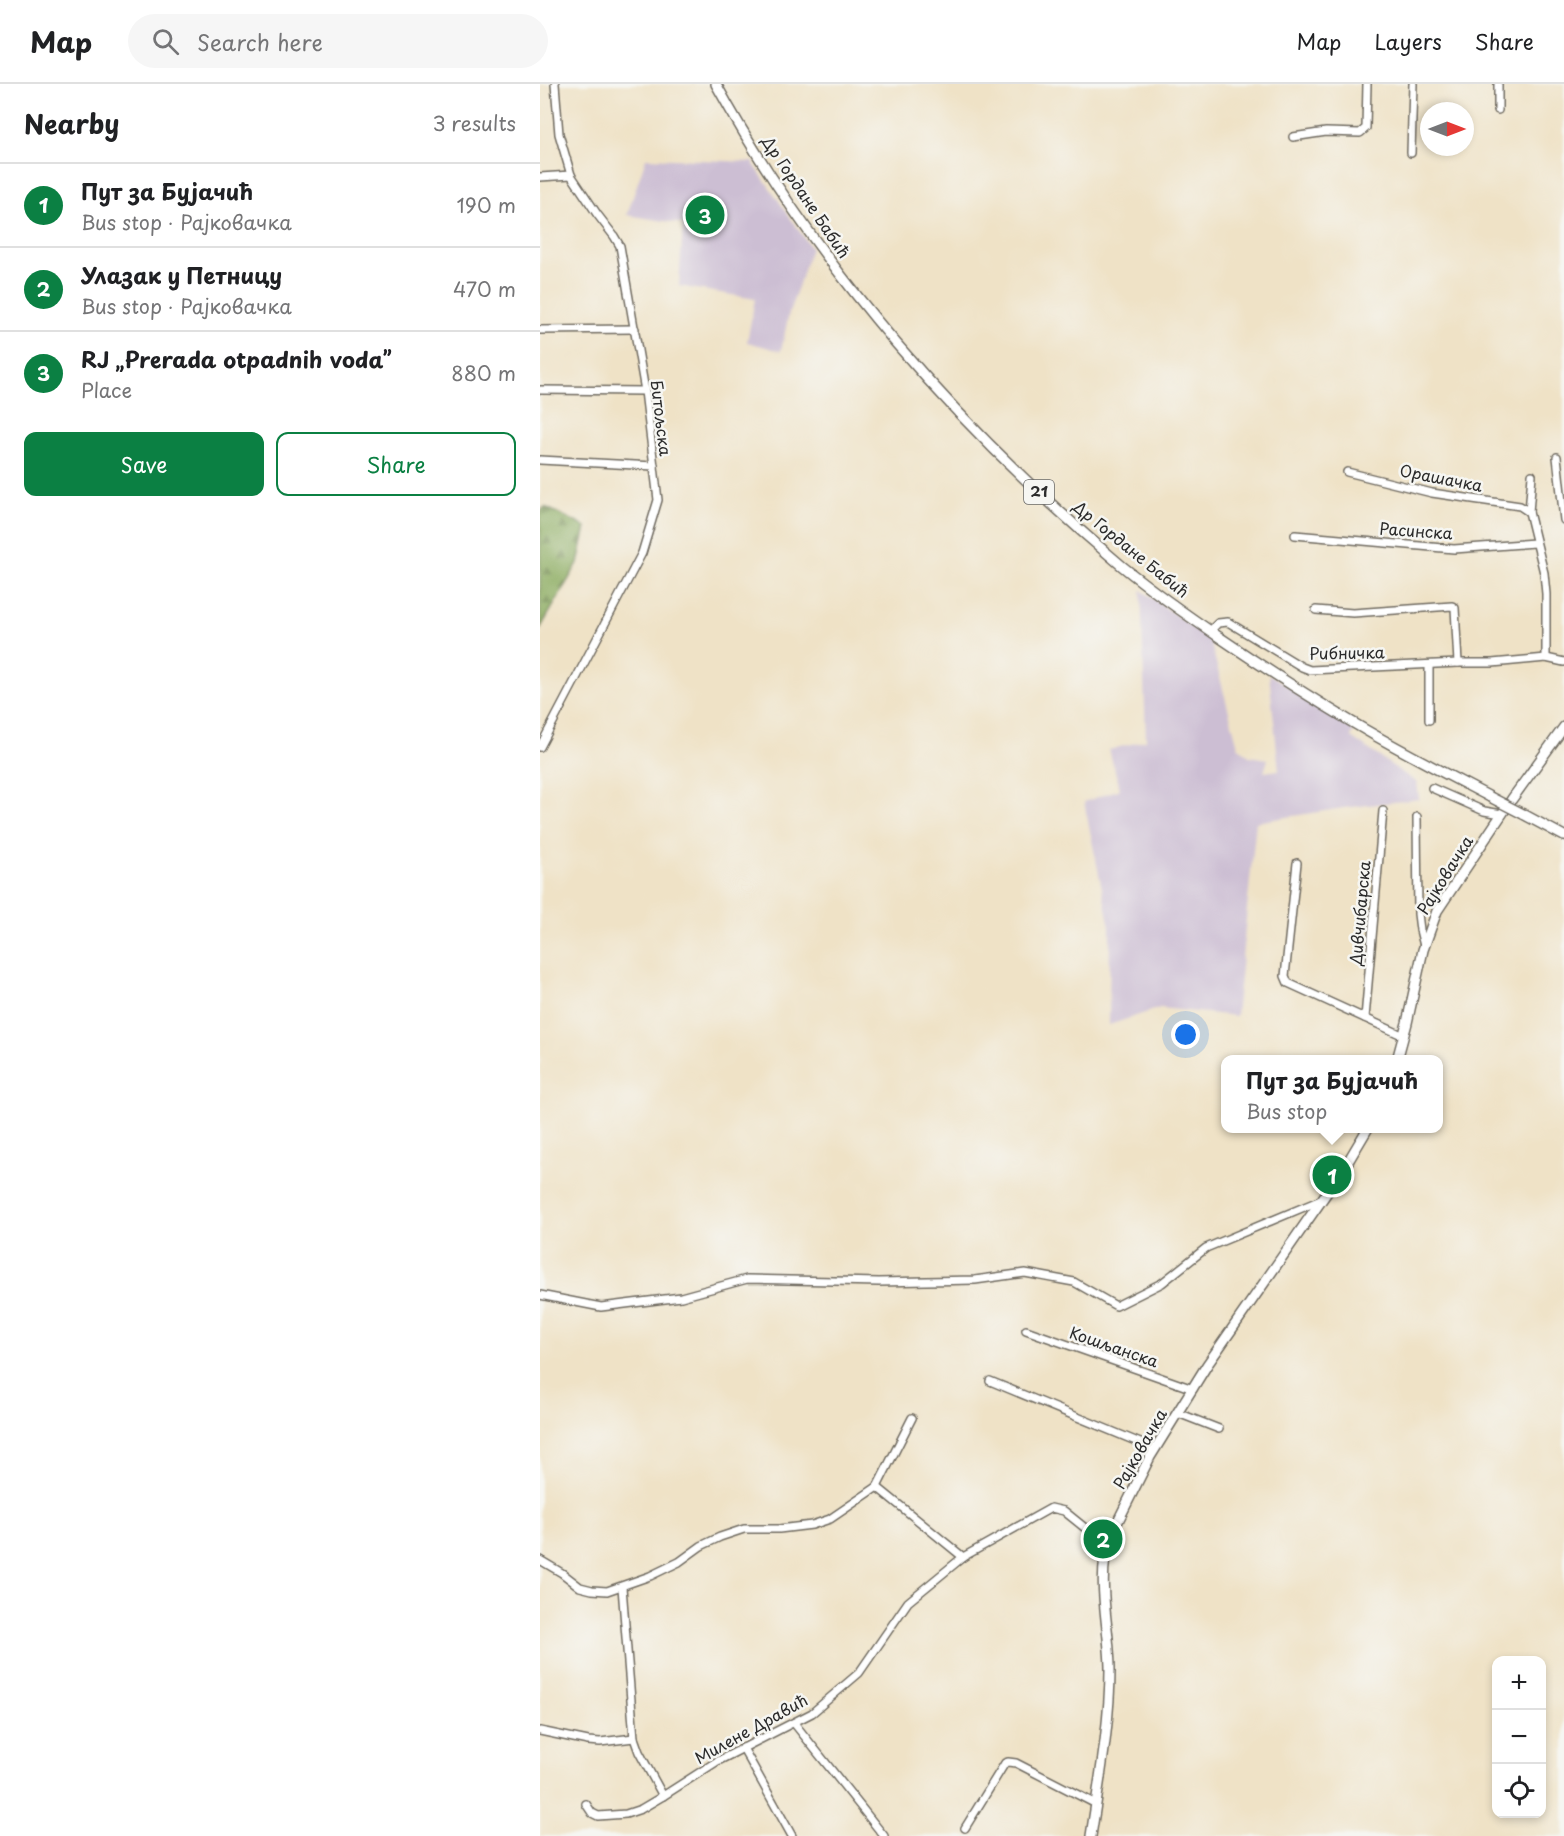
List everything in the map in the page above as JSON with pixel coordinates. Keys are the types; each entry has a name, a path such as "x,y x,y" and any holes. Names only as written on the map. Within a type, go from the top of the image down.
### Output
{"main road":[{"name":"Др Гордане Бабић","path":"716,84 764,164 816,241 864,304 976,431 1041,494 1123,566 1210,631 1277,675 1353,723 1564,836"},
{"name":"Рајковачка","path":"1398,1055 1424,946 1433,919 1502,814 1564,727"},
{"name":"Рајковачка","path":"1091,1836 1110,1681 1108,1627 1102,1572 1112,1532 1155,1449 1227,1335 1346,1165 1365,1133"}],"street":[{"name":"Битољска","path":"540,747 642,553 658,500 645,391 620,246 571,175 559,134 555,84"},
{"path":"1293,137 1326,132 1355,134 1363,131 1366,128 1367,84"},
{"path":"1411,153 1413,84"},
{"path":"1497,110 1498,84"},
{"path":"540,177 571,175"},
{"path":"540,330 634,329"},
{"path":"540,390 645,391"},
{"path":"1557,457 1564,520"},
{"path":"540,459 654,465"},
{"name":"Орашачка","path":"1347,472 1432,493 1520,506 1529,512"},
{"path":"1532,475 1529,512 1535,543 1542,562 1546,594 1546,658"},
{"name":"Расинска","path":"1295,535 1454,549 1535,543"},
{"path":"1316,610 1353,613 1452,606 1455,608 1458,663"},
{"name":"Рибничка","path":"1210,631 1218,623 1228,622 1310,670 1492,663 1546,658 1564,662"},
{"path":"1429,665 1429,720"},
{"path":"1432,788 1484,811 1502,814"},
{"name":"Дивчибарска","path":"1365,1018 1383,811"},
{"path":"1417,818 1418,914 1424,946"},
{"path":"1297,863 1285,976 1288,983 1404,1036"},
{"path":"540,1295 601,1306 681,1297 747,1279 879,1282 975,1280 1025,1273 1074,1282 1116,1306 1162,1283 1206,1248 1321,1200"},
{"name":"Кошљанска","path":"1026,1330 1193,1389"},
{"path":"990,1381 1155,1449"},
{"path":"1178,1413 1219,1429"},
{"path":"540,1560 580,1587 607,1591 622,1587 679,1562 701,1546 720,1537 744,1530 812,1525 830,1519 877,1487 912,1418"},
{"path":"877,1487 963,1557"},
{"name":"Милене Дравић","path":"586,1804 592,1813 598,1815 626,1814 641,1809 716,1762 812,1713 859,1673 908,1602 963,1557 1051,1508 1064,1511 1090,1532 1112,1532"},
{"path":"622,1587 634,1738 663,1796"},
{"path":"794,1723 884,1836"},
{"path":"540,1731 594,1741 634,1738"},
{"path":"743,1748 792,1836"},
{"path":"965,1828 1005,1763 1008,1762 1016,1763 1096,1804"}],"shaded area":[{"path":"646,158 753,162 811,248 789,313 781,351 747,342 755,299 679,286 683,224 627,215"},
{"path":"1141,590 1210,640 1238,746 1249,756 1268,759 1264,772 1279,770 1269,674 1354,730 1351,737 1417,783 1419,799 1256,822 1236,1016 1160,1008 1109,1025 1110,927 1084,802 1120,789 1109,750 1146,740"}],"green space":[{"path":"545,507 586,527 578,563 540,629 540,512"}],"place":[{"name":"RJ „Prerada otpadnih voda”","path":"705,215"},
{"name":"Пут за Бујачић","path":"1332,1175"},
{"name":"Улазак у Петницу","path":"1103,1539"}]}
